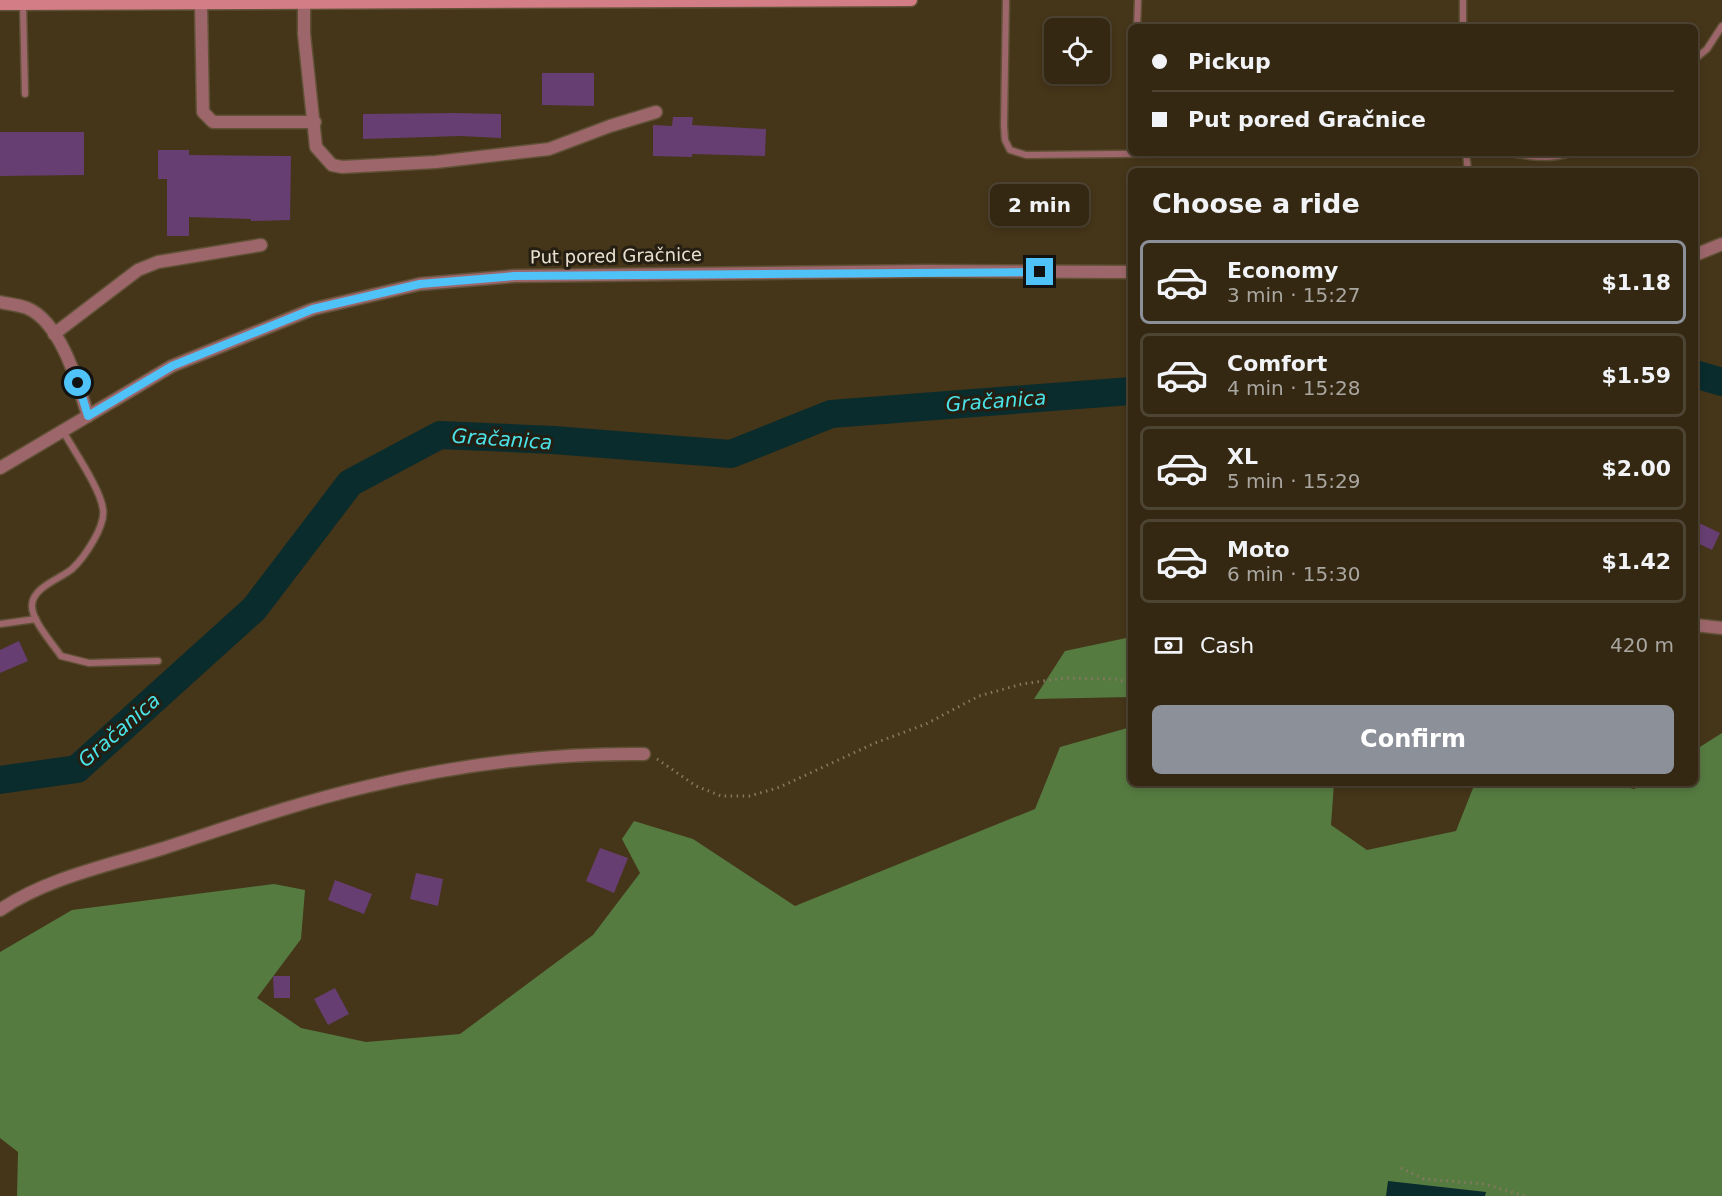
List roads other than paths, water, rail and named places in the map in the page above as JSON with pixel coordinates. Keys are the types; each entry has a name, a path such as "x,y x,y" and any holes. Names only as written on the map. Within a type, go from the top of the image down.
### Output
{"street":[{"path":"0,4 911,0"},
{"path":"201,3 203,112 207,117 213,122 315,122"},
{"path":"304,3 304,34 316,147 332,165 342,167 436,162 549,149 610,126 656,112"},
{"path":"1698,254 1722,244"},
{"path":"54,334 138,270 158,262 261,245"},
{"name":"Put pored Gračnice","path":"0,468 172,366 313,309 420,284 515,276 915,271 1128,272"},
{"path":"0,302 29,309 46,321 73,366 88,416"},
{"path":"1698,625 1722,628"},
{"path":"0,910 52,883 266,815 367,786 481,765 537,758 601,753 644,754"}],"lane":[{"path":"1006,0 1004,126 1005,140 1010,150 1026,155 1128,154"},
{"path":"1137,0 1137,24"},
{"path":"1463,0 1463,24"},
{"path":"23,4 24,94"},
{"path":"1698,56 1707,49 1722,26"},
{"path":"1535,156 1562,156"},
{"path":"62,431 98,494 103,510 101,526 94,540 73,568 37,593 32,607 36,619 61,656 89,663 158,661"},
{"path":"0,624 36,619"}],"water":[{"path":"1388,1181 1486,1192 1485,1196 1386,1196"}],"waterway":[{"name":"Gračanica","path":"1698,375 1722,382"},
{"name":"Gračanica","path":"0,780 77,769 254,609 350,483 440,435 553,440 731,454 831,414 1128,391"}]}
